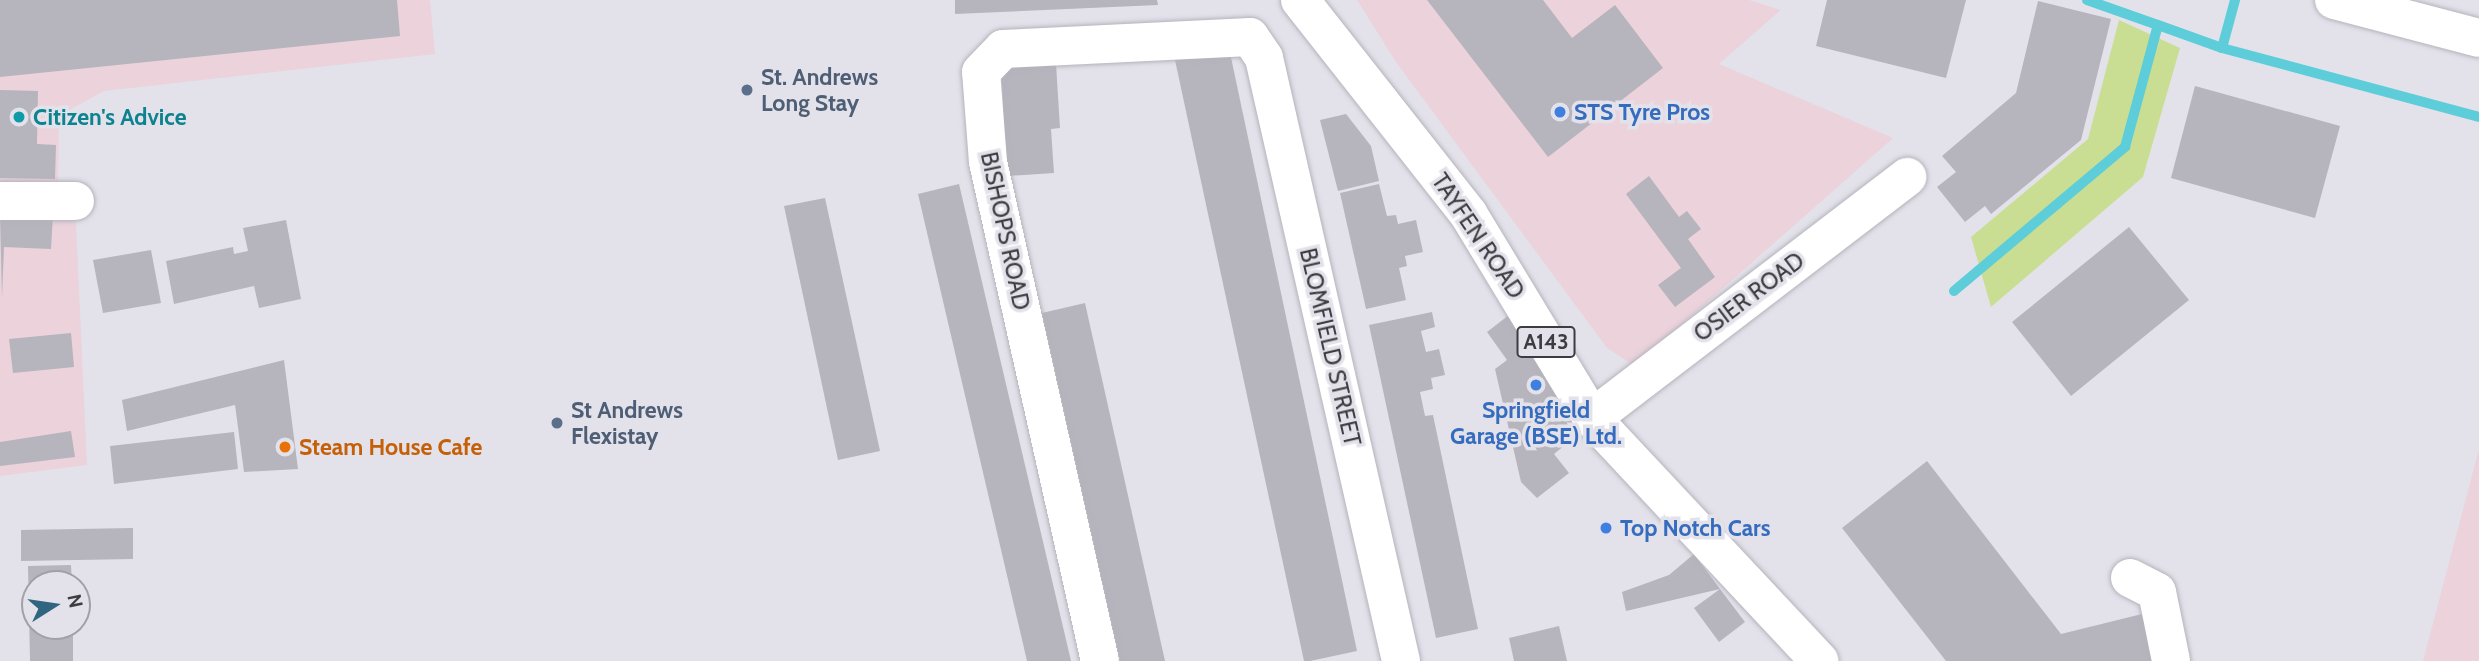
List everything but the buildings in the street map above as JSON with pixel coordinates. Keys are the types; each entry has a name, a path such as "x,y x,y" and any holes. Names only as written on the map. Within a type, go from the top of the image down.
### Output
{"street":[{"name":"TAYFEN ROAD","path":"1300,0 1469,215 1592,418 1819,661"},
{"path":"2334,0 2479,38"},
{"name":"BISHOPS ROAD","path":"1100,661 988,162 981,72 1003,49 1250,37"},
{"name":"BLOMFIELD STREET","path":"1250,37 1264,58 1401,661"},
{"name":"OSIER ROAD","path":"1592,418 1907,177"},
{"path":"0,201 75,201"},
{"path":"2130,578 2157,592 2171,661"}],"shaded area":[{"path":"0,0 430,0 435,54 104,91 59,116 58,194 75,201 87,465 0,476"},
{"path":"1357,0 1749,0 1781,10 1719,64 1893,138 1635,366 1607,348 1396,62"},
{"path":"2479,449 2479,661 2423,661"}],"green space":[{"path":"2119,20 2180,48 2143,177 1991,307 1971,237 2088,139"}],"waterway":[{"path":"2087,0 2158,25"},
{"path":"1954,291 2125,147 2158,25 2222,48 2235,0"},
{"path":"2222,48 2479,117"}],"place":[{"name":"St. Andrews Long Stay","path":"747,90"},
{"name":"STS Tyre Pros","path":"1560,112"},
{"name":"Citizen's Advice","path":"19,117"},
{"name":"Springfield Garage (BSE) Ltd.","path":"1536,385"},
{"name":"St Andrews Flexistay","path":"557,423"},
{"name":"Steam House Cafe","path":"285,447"},
{"name":"Top Notch Cars","path":"1606,528"}]}
